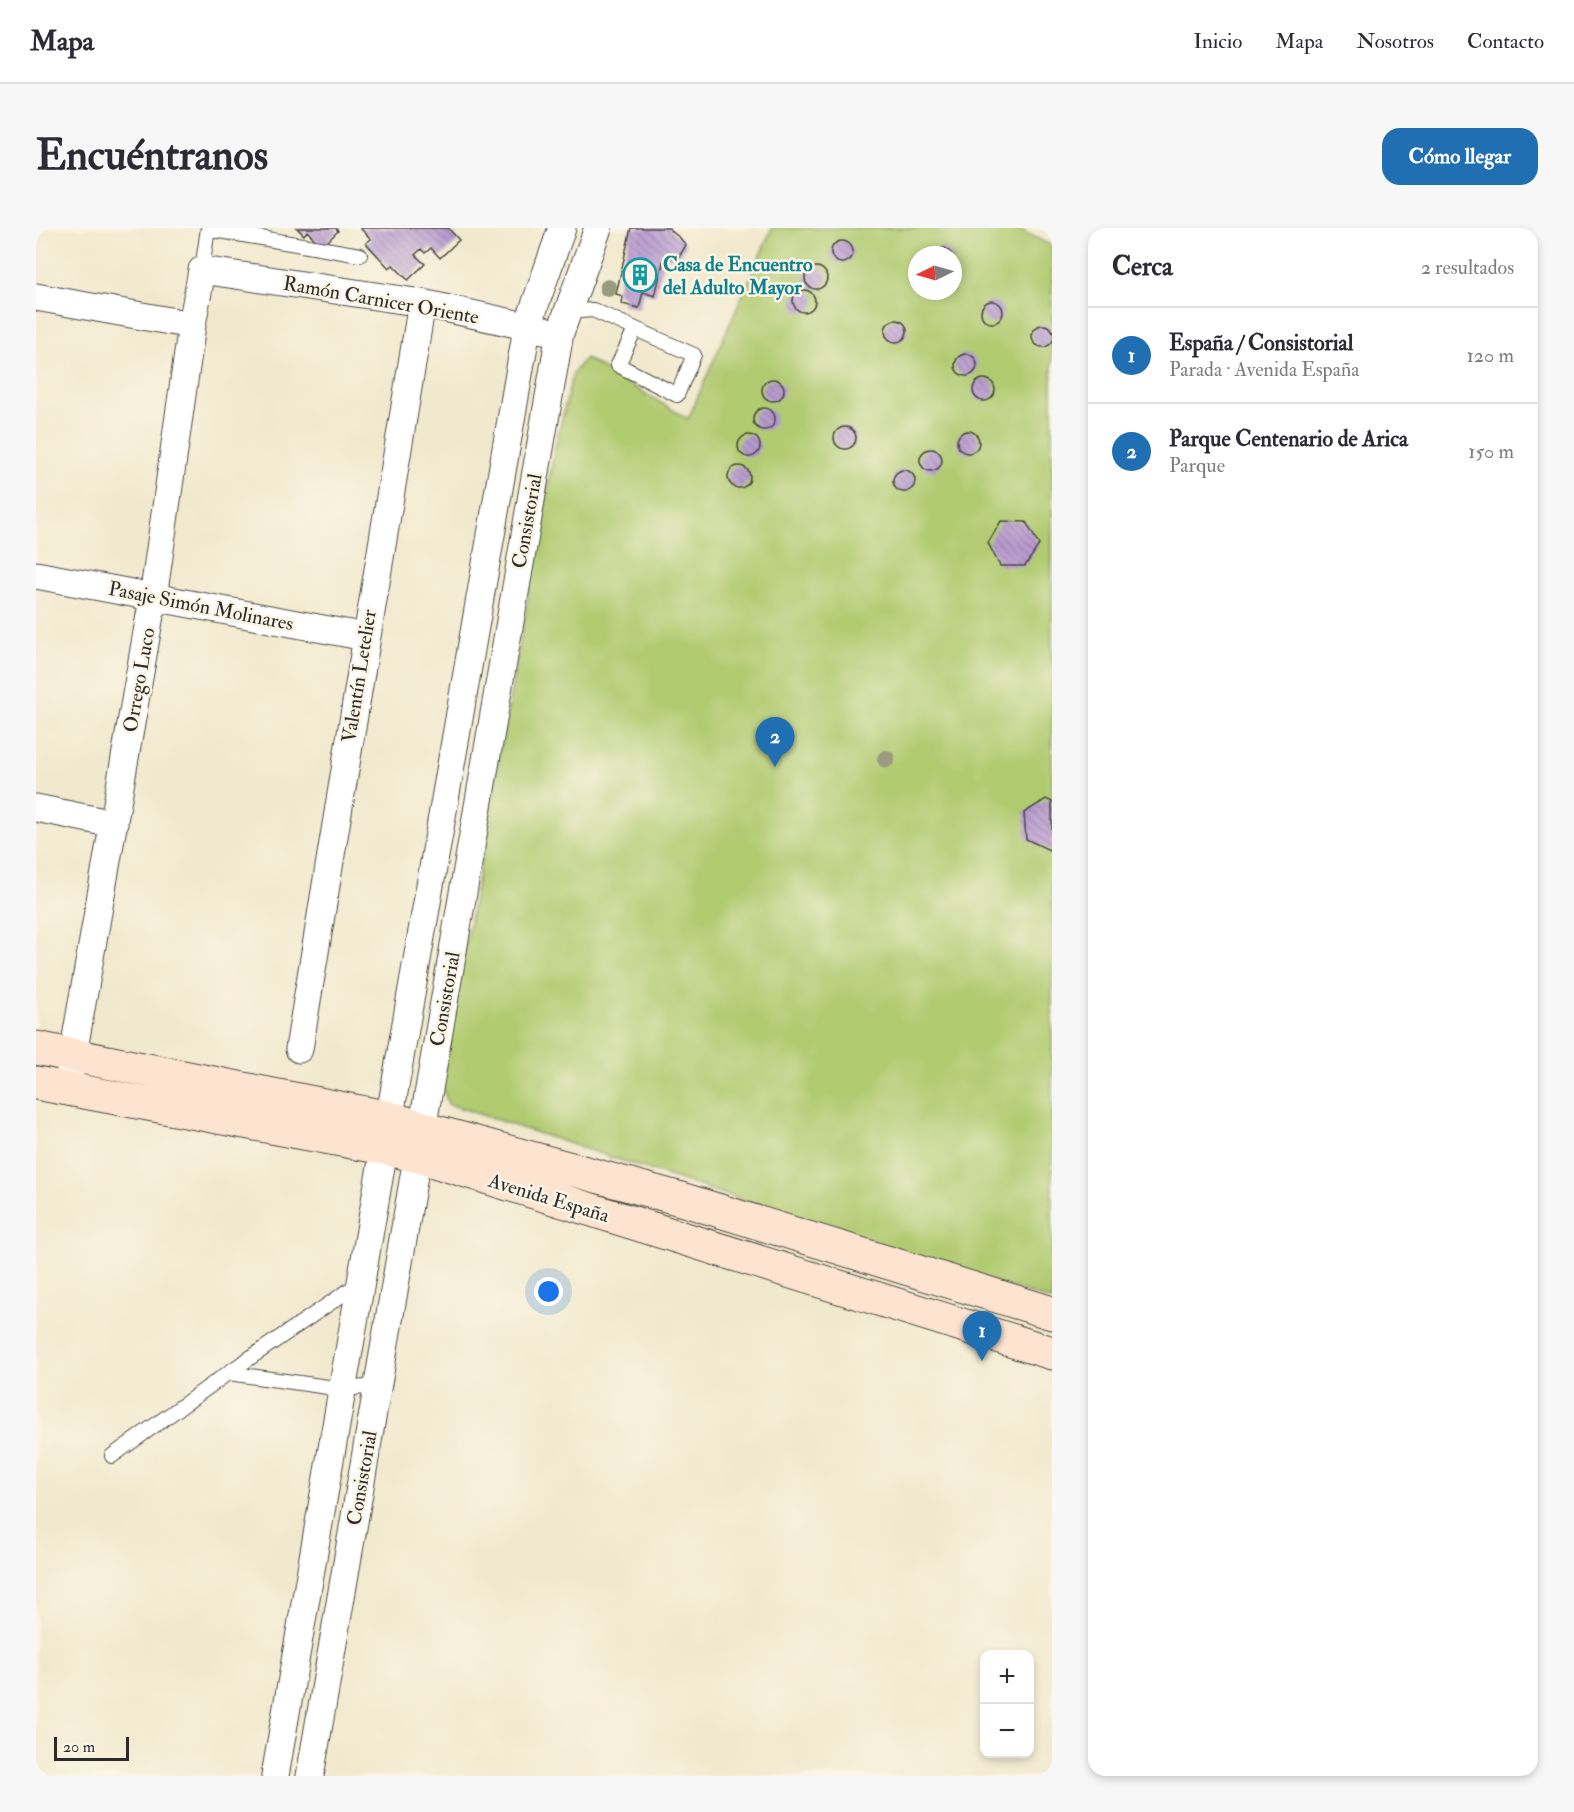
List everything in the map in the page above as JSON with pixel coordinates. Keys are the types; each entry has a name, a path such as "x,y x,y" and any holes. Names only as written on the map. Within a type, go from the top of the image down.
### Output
{"street":[{"name":"Consistorial","path":"275,1776 527,328 562,228"},
{"name":"Consistorial","path":"310,1776 564,322 598,228"},
{"name":"Ramón Carnicer Oriente","path":"202,270 422,303 527,328 564,322"},
{"name":"Orrego Luco","path":"51,1086 73,1055 153,598 202,270"},
{"path":"36,297 192,325"},
{"name":"Valentín Letelier","path":"299,1049 422,303"},
{"name":"Pasaje Simón Molinares","path":"36,575 366,637"},
{"path":"36,808 114,824"},
{"name":"Avenida España","path":"36,1048 73,1055 420,1142 681,1199 1052,1313"},
{"name":"Avenida España","path":"51,1086 387,1133"},
{"name":"Avenida España","path":"420,1142 1052,1353"}],"lane":[{"path":"202,270 208,228 360,255"},
{"path":"564,322 593,310 694,355 676,395 618,365 635,329"},
{"path":"112,1456 361,1282"},
{"path":"228,1373 342,1389 378,1386"}],"green space":[{"path":"772,228 1017,228 1052,246 1052,1301 448,1104 441,1082 554,452 573,373 585,358 688,419"}],"building":[{"path":"297,228 336,228 338,231 322,247 307,231 304,235"},
{"path":"360,228 448,228 459,240 440,258 431,248 425,253 421,249 415,255 425,264 408,280 393,265 389,268 366,243 371,239"},
{"name":"Casa de Encuentro del Adulto Mayor","path":"631,228 670,228 686,245 679,257 664,258 655,296 643,292 639,308 622,304 623,296 616,294"},
{"path":"842,241 850,244 853,252 850,260 842,263 834,260 831,252 834,244"},
{"path":"816,267 824,270 827,278 824,286 816,289 808,286 805,278 808,270"},
{"path":"804,290 812,293 815,301 812,309 804,312 796,309 793,301 796,293"},
{"path":"992,301 1000,304 1003,312 1000,320 992,323 984,320 981,312 984,304"},
{"path":"896,320 904,323 907,331 904,339 896,342 888,339 885,331 888,323"},
{"path":"1043,325 1053,332 1054,336 1047,346 1043,347 1033,340 1032,336 1039,326"},
{"path":"966,354 974,357 977,365 974,373 966,376 958,373 955,365 958,357"},
{"path":"773,379 781,382 784,390 781,398 773,401 765,398 762,390 765,382"},
{"path":"984,379 992,382 995,390 992,398 984,401 976,398 973,390 976,382"},
{"path":"764,408 772,411 775,419 772,427 764,430 756,427 753,419 756,411"},
{"path":"845,427 853,430 856,438 853,446 845,449 837,446 834,438 837,430"},
{"path":"968,431 976,434 979,442 976,450 968,453 960,450 957,442 960,434"},
{"path":"749,435 757,438 760,446 757,454 749,457 741,454 738,446 741,438"},
{"path":"931,449 939,452 942,460 939,468 931,471 923,468 920,460 923,452"},
{"path":"739,466 747,469 750,477 747,485 739,488 731,485 728,477 731,469"},
{"path":"904,470 912,473 915,481 912,489 904,492 896,489 893,481 896,473"},
{"path":"1001,521 1026,522 1039,545 1025,566 1000,566 988,543"},
{"path":"1046,799 1052,802 1052,848 1049,850 1026,839 1024,813"}],"place":[{"name":"Casa de Encuentro del Adulto Mayor","path":"640,275"},
{"name":"Parque Centenario de Arica","path":"775,767"},
{"name":"España / Consistorial","path":"982,1361"}]}
